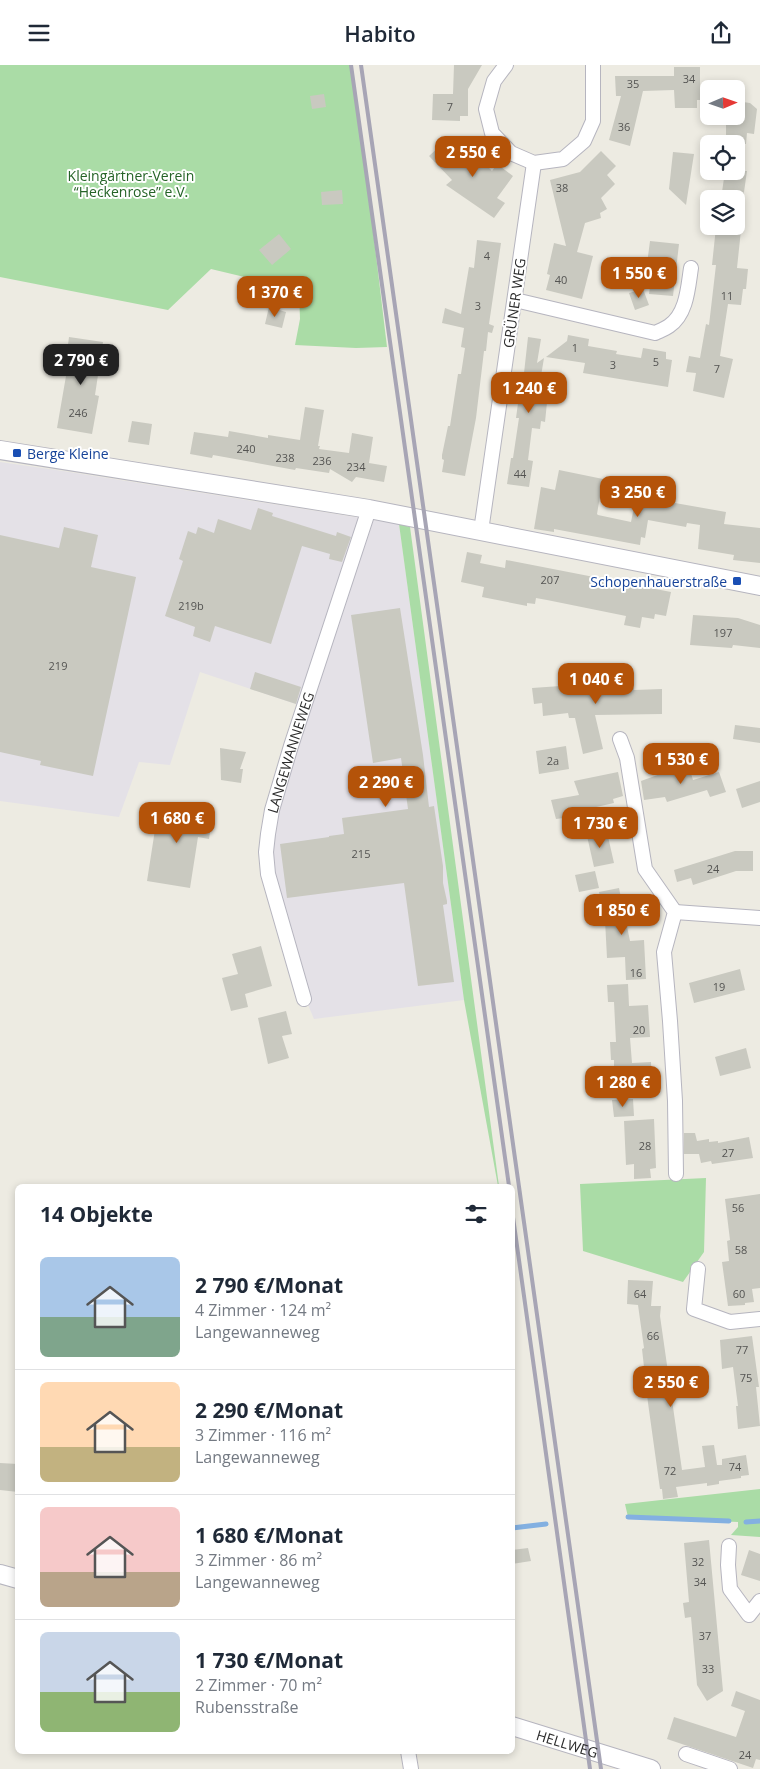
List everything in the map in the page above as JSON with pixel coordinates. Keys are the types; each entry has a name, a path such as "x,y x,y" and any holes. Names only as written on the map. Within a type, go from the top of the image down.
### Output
{"street":[{"path":"506,65 494,81 486,109 492,133 511,153 534,163 563,159 584,141 593,121 593,65"},
{"name":"GRÜNER WEG","path":"481,531 534,163"},
{"path":"515,300 655,333 670,325 679,314 686,300 691,268"},
{"path":"0,450 369,509 760,586"},
{"name":"LANGEWANNEWEG","path":"304,999 268,874 266,852 268,834 272,810 291,746 369,509"},
{"path":"620,739 627,758 645,869 675,912"},
{"path":"675,912 760,918"},
{"path":"675,912 664,952 670,1021 676,1174"},
{"path":"698,1269 694,1309 730,1321 760,1319"},
{"path":"728,1546 730,1589 749,1615 760,1601"},
{"path":"0,1574 15,1578"},
{"name":"HELLWEG","path":"515,1727 651,1769"},
{"path":"408,1754 411,1769"},
{"path":"686,1754 730,1769"}],"shaded area":[{"path":"0,462 399,524 464,1000 314,1019 283,946 263,881 260,844 265,813 299,705 200,672 170,765 139,762 119,817 0,801"}],"green space":[{"name":"Kleingärtner-Verein “Heckenrose” e.V.","path":"0,65 350,65 363,147 387,347 356,348 295,345 300,319 299,290 211,269 168,310 0,277"},
{"path":"399,524 410,527 499,1184 464,1000"},
{"path":"706,1178 704,1252 683,1282 583,1251 580,1184"},
{"path":"760,1489 760,1537 731,1535 738,1527 738,1522 628,1517 625,1504"}],"building":[{"path":"454,65 482,65 468,89 468,116 460,116 460,121 432,120 433,94 453,94"},
{"path":"674,67 700,67 700,100 697,100 697,108 675,108 674,90 643,91 630,146 609,140 621,96 616,96 615,76 674,76"},
{"path":"324,94 326,107 312,109 310,96"},
{"path":"745,102 750,103 757,109 754,134 747,133 746,144 745,135 726,135 726,125 745,125"},
{"path":"464,142 492,171 497,164 513,176 497,198 505,203 494,218 446,185 452,180 429,156 442,144 452,154"},
{"path":"601,151 616,166 607,175 615,184 601,198 607,209 600,213 601,218 585,223 577,252 593,256 582,299 546,290 550,275 547,274 554,243 566,246 550,180 580,172"},
{"path":"673,152 694,154 686,205 669,189"},
{"path":"745,171 747,171 744,190 722,190 724,180 745,180"},
{"path":"342,190 343,204 322,205 321,192"},
{"path":"279,234 291,249 272,265 259,250"},
{"path":"715,235 740,235 737,268 748,269 746,289 743,289 741,305 728,304 720,356 733,359 724,398 693,391 696,373 686,372 689,356 700,358 706,324 709,325 716,265 712,265"},
{"path":"477,240 501,243 489,324 494,326 492,333 488,332 486,351 484,351 476,418 465,476 442,472 444,460 442,455 448,426 450,426 458,374 461,374 465,348 461,347 464,328 442,323 445,308 461,314 469,267 474,268"},
{"path":"650,241 679,244 673,296 649,294 653,265 647,264"},
{"path":"643,289 649,305 635,310 629,293"},
{"path":"269,307 286,312 282,328 265,324"},
{"path":"568,335 589,339 588,346 617,351 616,354 641,358 643,348 666,352 666,359 672,360 668,387 583,373 585,363 546,357 567,341"},
{"path":"69,337 103,342 95,395 99,396 92,434 57,428 66,376 64,375"},
{"path":"528,337 541,339 537,363 544,358 540,382 549,383 545,422 541,421 540,429 532,428 528,460 533,461 529,487 507,484 519,418 516,418 519,396 522,396 521,374 524,373"},
{"path":"305,407 324,410 319,449 349,453 352,433 373,437 369,463 387,466 384,482 356,477 352,482 330,469 329,473 296,468 295,470 213,455 212,458 190,454 194,432 228,437 229,431 268,438 268,435 300,440"},
{"path":"132,421 152,424 149,445 128,442"},
{"path":"559,470 603,479 598,515 631,522 637,492 676,498 675,503 726,512 724,524 760,528 760,563 733,560 734,555 698,549 700,525 687,523 686,527 648,520 645,538 641,537 640,545 554,529 554,532 534,529 541,487 555,490"},
{"path":"258,508 273,513 272,516 336,536 337,532 351,537 342,562 329,559 330,554 302,546 271,644 215,626 210,642 193,636 195,627 165,616 183,561 179,559 188,531 196,534 198,527 214,533 218,519 251,530"},
{"path":"64,527 98,535 91,567 136,577 93,776 40,765 41,761 0,752 0,535 59,548"},
{"path":"467,552 482,555 480,563 505,568 506,560 671,592 666,616 655,614 654,619 642,617 640,628 624,625 626,616 547,600 536,598 535,604 527,603 527,606 482,597 484,587 461,582"},
{"path":"400,608 423,755 429,807 434,806 443,866 443,883 447,904 443,905 454,982 418,986 404,883 287,898 280,844 344,834 342,818 408,809 401,758 373,763 351,615"},
{"path":"693,615 738,618 760,625 760,648 733,645 732,648 690,645"},
{"path":"255,672 301,687 296,704 250,689"},
{"path":"599,678 599,686 633,685 634,690 662,689 662,714 595,715 603,749 583,754 575,718 569,718 568,713 543,716 542,703 534,704 532,688 575,685 575,679"},
{"path":"735,725 760,728 760,743 733,739"},
{"path":"566,746 569,769 539,774 536,751"},
{"path":"220,748 246,752 240,769 243,769 241,783 221,780"},
{"path":"688,764 693,780 719,772 726,792 710,797 707,790 667,802 665,797 644,800 641,781"},
{"path":"618,772 623,796 613,799 614,803 583,810 587,831 567,835 564,818 556,819 551,800 579,795 574,781"},
{"path":"760,781 760,802 742,808 736,789"},
{"path":"159,804 213,813 209,839 198,837 190,888 147,881"},
{"path":"607,832 614,863 594,867 587,836"},
{"path":"735,851 753,851 753,871 736,871 693,885 691,878 677,882 674,870"},
{"path":"595,871 599,888 579,892 575,875"},
{"path":"619,888 630,941 644,940 646,979 626,980 625,957 607,958 605,920 599,892"},
{"path":"261,946 272,986 245,994 248,1007 231,1011 222,978 238,974 232,954"},
{"path":"740,969 745,990 694,1003 689,983"},
{"path":"628,984 629,1006 648,1005 650,1037 630,1038 632,1063 651,1062 652,1094 632,1095 631,1073 614,1074 614,1060 611,1060 610,1042 616,1042 614,1002 608,1002 607,985"},
{"path":"286,1011 292,1034 282,1036 289,1058 268,1064 258,1018"},
{"path":"746,1048 751,1068 720,1076 715,1057"},
{"path":"633,1099 634,1116 614,1117 612,1100"},
{"path":"654,1119 656,1168 650,1169 651,1178 634,1179 634,1164 626,1165 624,1121"},
{"path":"684,1133 695,1133 697,1141 709,1139 709,1142 718,1141 718,1143 749,1137 753,1158 712,1164 711,1161 701,1163 699,1154 684,1154"},
{"path":"760,1194 760,1288 752,1289 754,1302 745,1303 745,1305 728,1306 722,1262 729,1261 727,1241 730,1240 725,1199"},
{"path":"628,1280 653,1281 651,1306 661,1306 660,1316 682,1470 705,1467 702,1446 714,1445 717,1465 722,1465 722,1459 746,1455 749,1475 719,1481 719,1484 707,1486 707,1483 676,1487 678,1497 663,1499 648,1403 642,1349 644,1348 638,1305 627,1304"},
{"path":"752,1336 759,1387 756,1387 760,1426 738,1429 736,1406 738,1406 733,1367 722,1369 720,1340"},
{"path":"0,1463 15,1464 15,1492 0,1490"},
{"path":"709,1540 723,1691 707,1701 697,1685 691,1617 685,1618 683,1603 689,1602 684,1543"},
{"path":"528,1548 531,1561 515,1564 515,1550"},
{"path":"749,1550 760,1554 760,1581 741,1575"},
{"path":"736,1691 760,1700 760,1760 756,1759 753,1768 667,1739 674,1717 736,1737 745,1711 731,1706"}],"waterway":[{"path":"628,1517 729,1521"},
{"path":"746,1522 760,1521"},
{"path":"515,1528 546,1524"}],"railway":[{"path":"351,65 509,1184"},
{"path":"361,65 601,1769"},
{"path":"515,1232 590,1769"}],"place":[{"name":"Berge Kleine","path":"17,453"},
{"name":"Schopenhauerstraße","path":"737,581"}]}
